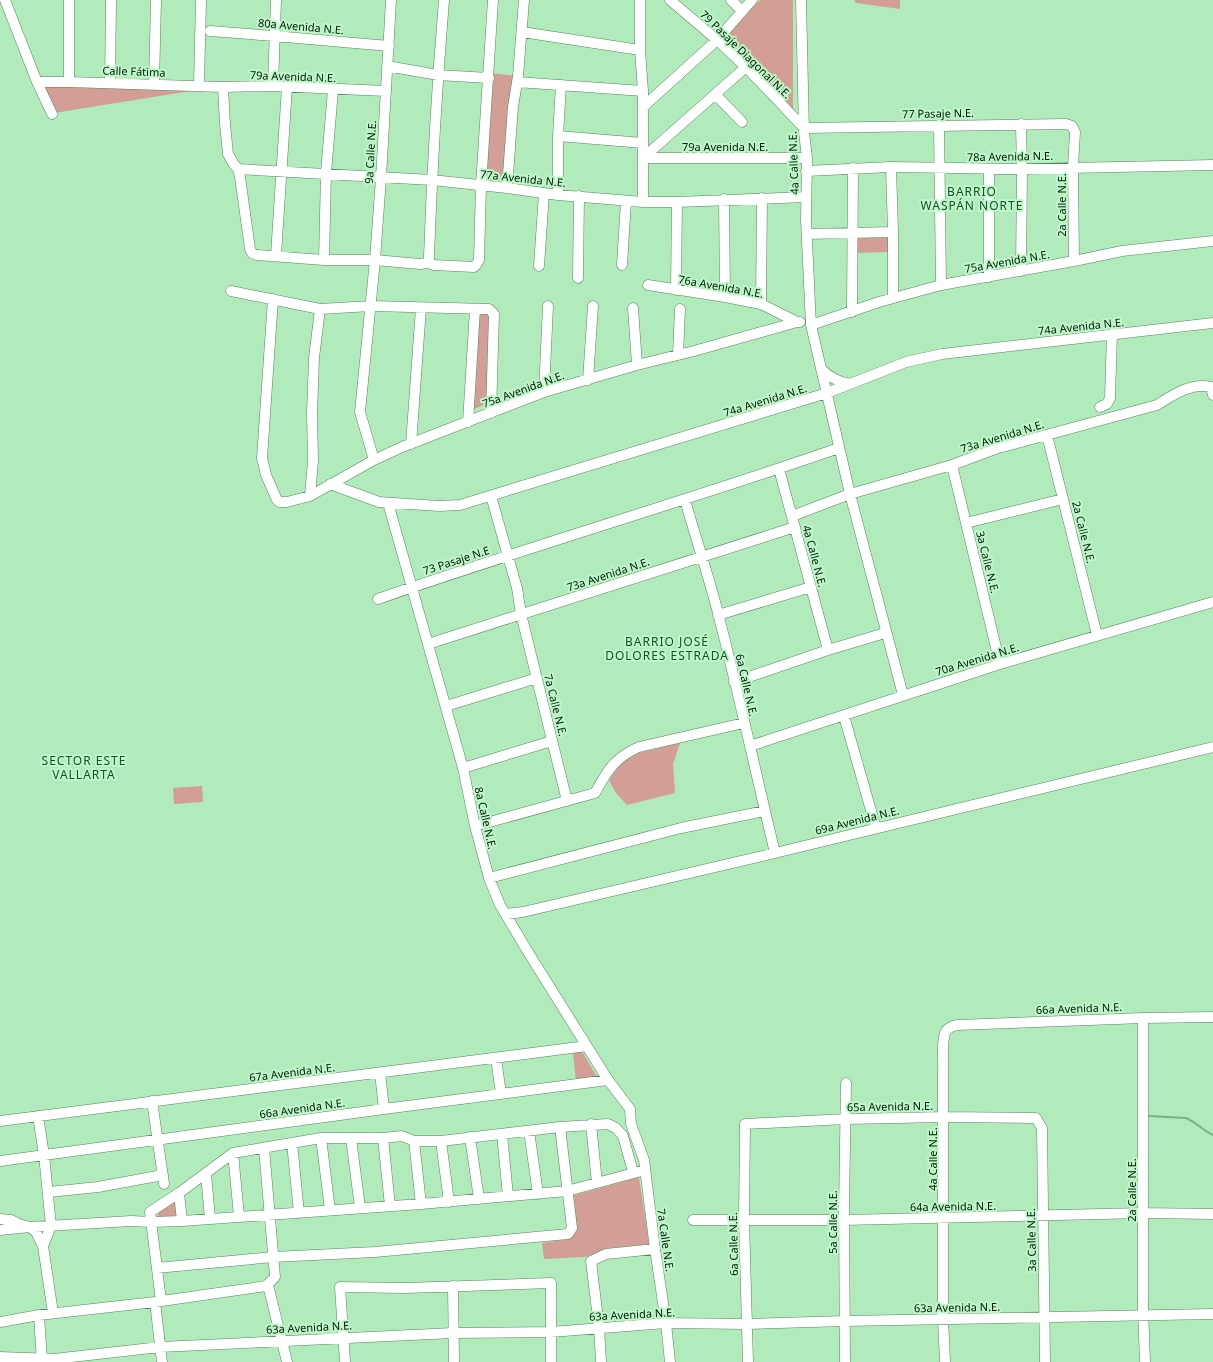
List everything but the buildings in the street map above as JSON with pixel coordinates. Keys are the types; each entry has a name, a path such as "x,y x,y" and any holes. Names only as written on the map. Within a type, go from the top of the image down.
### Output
{"street":[{"path":"5,0 37,82 52,114"},
{"path":"69,0 69,82"},
{"path":"110,83 111,0"},
{"path":"154,84 156,0"},
{"path":"199,85 201,0"},
{"path":"273,86 276,0"},
{"name":"9a Calle N.E.","path":"374,460 360,412 372,301 381,178 391,0"},
{"path":"428,263 430,256 432,180 444,0"},
{"path":"223,87 228,154 238,169 250,249 252,253 324,260 375,260 474,267 479,260 481,186 493,0"},
{"path":"507,188 513,107 518,76 524,0"},
{"path":"640,0 643,202"},
{"name":"79 Pasaje Diagonal N.E.","path":"670,0 746,67 804,128"},
{"path":"731,0 742,11"},
{"path":"642,107 717,40 752,0"},
{"name":"4a Calle N.E.","path":"801,0 807,234 811,323 850,494 885,633 903,695"},
{"name":"80a Avenida N.E.","path":"210,31 389,46"},
{"path":"522,32 640,50"},
{"path":"387,66 438,75 489,78"},
{"path":"643,158 746,67"},
{"name":"Calle Fátima","path":"37,82 199,85"},
{"path":"517,82 642,92"},
{"name":"79a Avenida N.E.","path":"199,85 223,87 273,86 333,90 386,91"},
{"path":"558,195 558,136 561,85"},
{"path":"276,255 287,87"},
{"path":"324,260 326,173 333,90"},
{"path":"715,94 742,122"},
{"path":"1021,124 1021,270"},
{"name":"77 Pasaje N.E.","path":"804,128 1021,124 1066,124 1072,126"},
{"path":"939,125 941,285"},
{"name":"2a Calle N.E.","path":"1072,126 1075,132 1073,167 1074,261"},
{"path":"558,136 643,144"},
{"name":"79a Avenida N.E.","path":"643,158 806,158"},
{"name":"78a Avenida N.E.","path":"806,171 853,168 1022,169 1213,165"},
{"path":"852,312 853,168"},
{"path":"891,168 893,298"},
{"name":"77a Avenida N.E.","path":"238,169 432,180 558,195 643,202 806,197"},
{"path":"989,169 989,277"},
{"path":"539,266 544,193"},
{"path":"578,278 580,196"},
{"path":"762,198 762,304"},
{"path":"724,199 725,297"},
{"path":"622,265 626,201"},
{"path":"676,202 676,290"},
{"path":"807,234 893,232"},
{"name":"75a Avenida N.E.","path":"811,323 941,285 1074,261 1122,250 1213,241"},
{"name":"76a Avenida N.E.","path":"648,285 762,304 795,323"},
{"path":"231,291 320,309 372,301 421,308 488,310 494,314 491,413"},
{"name":"75a Avenida N.E.","path":"273,299 262,458 266,475 277,500 280,502 287,502 310,496 374,460 544,392 637,365 795,323"},
{"path":"544,392 548,306"},
{"path":"588,380 593,306"},
{"path":"411,444 421,308"},
{"path":"633,308 637,365"},
{"path":"310,496 313,460 312,413 314,358 320,309"},
{"path":"468,422 475,309"},
{"path":"678,355 680,309"},
{"path":"795,323 811,323"},
{"name":"74a Avenida N.E.","path":"330,484 379,502 439,506 460,505 827,394 906,362 942,354 1213,323"},
{"path":"1100,407 1107,404 1110,398 1112,334"},
{"path":"821,369 828,376 838,382 854,383"},
{"name":"73a Avenida N.E.","path":"792,516 850,494 952,464 995,449 1157,405 1178,392 1204,385 1211,387 1213,395"},
{"name":"2a Calle N.E.","path":"1047,435 1098,635"},
{"name":"73 Pasaje N.E","path":"378,599 508,555 685,500 839,448"},
{"name":"3a Calle N.E.","path":"952,464 1000,664"},
{"name":"4a Calle N.E.","path":"779,468 828,650"},
{"path":"491,496 517,588 521,614"},
{"path":"966,523 1063,499"},
{"name":"6a Calle N.E.","path":"685,500 718,615 774,853"},
{"name":"8a Calle N.E.","path":"388,503 463,768 488,878 500,904 587,1046 608,1080 630,1109 630,1124"},
{"name":"73a Avenida N.E.","path":"428,644 795,527"},
{"path":"718,615 811,587"},
{"name":"70a Avenida N.E.","path":"750,746 1000,664 1213,602"},
{"name":"7a Calle N.E.","path":"521,614 567,802"},
{"path":"734,682 828,650 885,633"},
{"path":"446,706 537,678"},
{"path":"844,716 876,828"},
{"path":"475,826 567,802 595,792 605,774 626,753 639,747 744,723"},
{"path":"463,768 552,742"},
{"name":"69a Avenida N.E.","path":"507,914 531,910 774,853 1213,747"},
{"path":"488,878 681,828 765,811"},
{"name":"2a Calle N.E.","path":"1142,1018 1143,1316 1145,1362"},
{"name":"66a Avenida N.E.","path":"948,1029 957,1025 1142,1018 1213,1018"},
{"name":"4a Calle N.E.","path":"946,1362 944,1319 943,1072 944,1038 948,1029"},
{"name":"67a Avenida N.E.","path":"0,1121 587,1046"},
{"path":"496,1058 501,1094"},
{"path":"380,1073 384,1109"},
{"name":"66a Avenida N.E.","path":"0,1161 608,1080"},
{"name":"5a Calle N.E.","path":"845,1362 844,1220 846,1083"},
{"path":"49,1192 163,1180 152,1101"},
{"path":"38,1116 49,1192 51,1221 43,1246"},
{"name":"65a Avenida N.E.","path":"745,1124 846,1119 944,1117 1036,1118"},
{"name":"3a Calle N.E.","path":"1036,1118 1042,1128 1045,1362"},
{"path":"591,1124 597,1183"},
{"path":"150,1217 179,1193 233,1153 321,1138 383,1138 402,1136 414,1141 441,1141 560,1127 608,1124 616,1128 623,1136 633,1172"},
{"name":"7a Calle N.E.","path":"630,1124 644,1160 654,1249 666,1323 670,1362"},
{"name":"6a Calle N.E.","path":"745,1124 744,1220 748,1362"},
{"path":"157,1268 273,1257 375,1252 568,1234 572,1228 560,1127"},
{"path":"529,1131 538,1194"},
{"path":"502,1134 508,1196"},
{"path":"470,1137 479,1199"},
{"path":"321,1138 330,1210"},
{"path":"351,1138 360,1208"},
{"path":"383,1138 390,1206"},
{"path":"414,1141 421,1204"},
{"path":"441,1141 449,1202"},
{"path":"292,1143 299,1213"},
{"path":"0,1322 39,1315 158,1302 266,1286 275,1277 264,1148"},
{"path":"233,1153 239,1216"},
{"path":"0,1230 30,1227 51,1221 130,1221 150,1217 182,1221 449,1202 538,1194 567,1191 645,1170"},
{"path":"206,1174 210,1219"},
{"path":"179,1193 182,1221"},
{"name":"64a Avenida N.E.","path":"693,1220 844,1220 1143,1213 1213,1214"},
{"path":"150,1217 157,1268 162,1362"},
{"path":"0,1219 11,1220 30,1227 36,1232 43,1246 53,1314"},
{"path":"601,1362 600,1327 591,1261 606,1254 654,1249"},
{"path":"346,1362 340,1287 551,1283 552,1362"},
{"path":"266,1286 269,1289 287,1362"},
{"path":"453,1286 454,1362"},
{"name":"63a Avenida N.E.","path":"0,1357 54,1361 160,1346 453,1333 551,1332 666,1323 747,1324 1213,1314"},
{"path":"39,1315 42,1360"}],"shaded area":[{"path":"760,0 793,0 793,109 724,36"},
{"path":"854,0 900,0 900,9 856,3"},
{"path":"489,73 518,76 507,188 483,186"},
{"path":"39,82 203,89 54,113"},
{"path":"889,234 889,252 856,253 856,235"},
{"path":"473,309 497,310 493,401 465,413"},
{"path":"680,743 673,764 675,793 627,805 616,793 609,780 620,764 638,753"},
{"path":"202,786 203,802 174,804 173,788"},
{"path":"578,1051 583,1053 597,1077 576,1082 573,1052"},
{"path":"639,1177 649,1244 611,1248 585,1257 544,1259 542,1243 568,1239 577,1230 572,1196"},
{"path":"176,1199 178,1217 158,1217 158,1210"}],"waterway":[{"path":"1149,1116 1186,1118 1213,1135"}],"district":[{"name":"BARRIO WASPÁN NORTE","path":"972,198"},
{"name":"BARRIO JOSÉ DOLORES ESTRADA","path":"667,648"},
{"name":"SECTOR ESTE VALLARTA","path":"84,767"}]}
